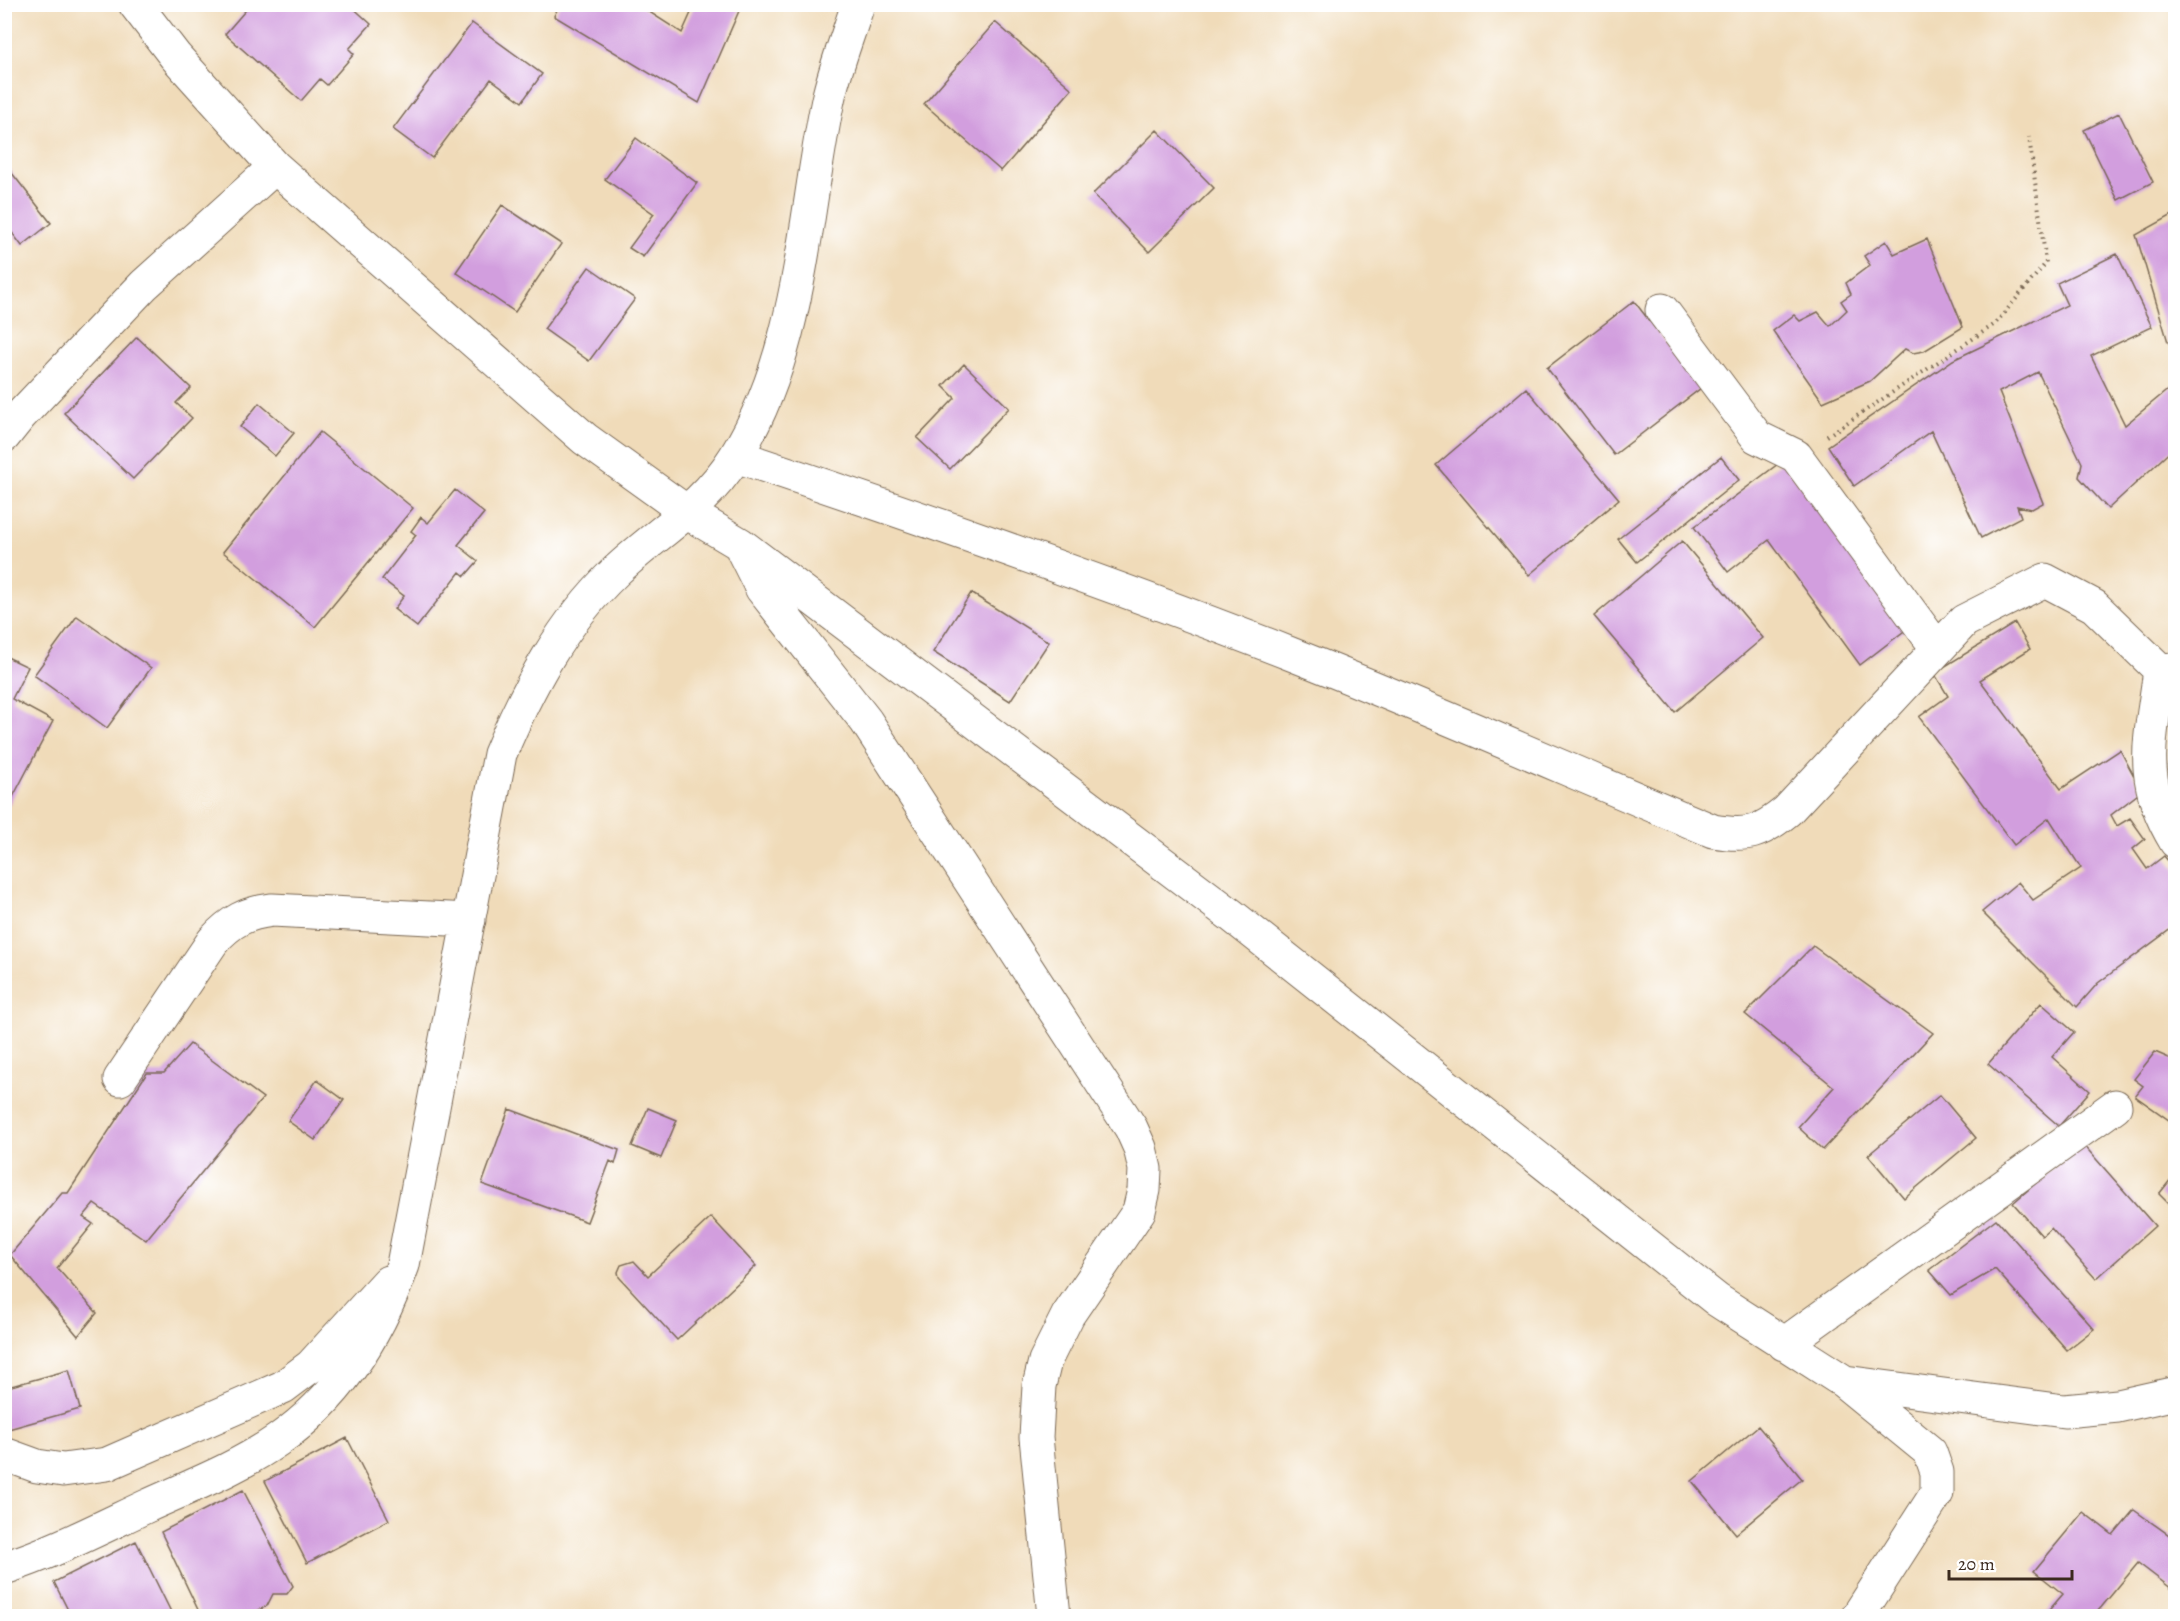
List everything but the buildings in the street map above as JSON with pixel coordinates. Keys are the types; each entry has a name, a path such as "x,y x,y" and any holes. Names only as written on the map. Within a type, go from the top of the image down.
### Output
{"street":[{"path":"4,1568 52,1550 241,1462 278,1440 312,1413 342,1382 367,1347 388,1307 403,1265 500,754 521,703 548,656 579,612 614,573 653,538 688,513 735,456 762,404 785,337 796,295 829,98 858,4"},
{"path":"143,8 175,56 275,167 585,439 688,513 740,544 1231,915 1717,1300 1843,1381 1930,1452 1937,1472 1937,1493 1858,1617"},
{"path":"4,436 20,416 144,285 275,167"},
{"path":"1662,310 1757,437 1796,456 1938,648"},
{"path":"735,456 921,517 1269,646 1722,833 1740,836 1766,828 1787,811 1964,621 2045,580 2094,606 2168,669 2148,761 2155,805 2175,842"},
{"path":"740,544 762,589 866,721 1131,1128 1140,1148 1145,1169 1144,1190 1139,1210 1068,1315 1045,1361 1039,1386 1036,1437 1054,1617"},
{"path":"120,1079 213,941 229,923 250,913 272,910 469,920"},
{"path":"1784,1344 2115,1106"},
{"path":"4,1454 37,1466 63,1470 107,1464 283,1387 311,1366 403,1265"},
{"path":"1843,1381 2064,1412 2174,1397"}],"path":[{"path":"1796,456 1995,324 2046,263 2029,137"}]}
